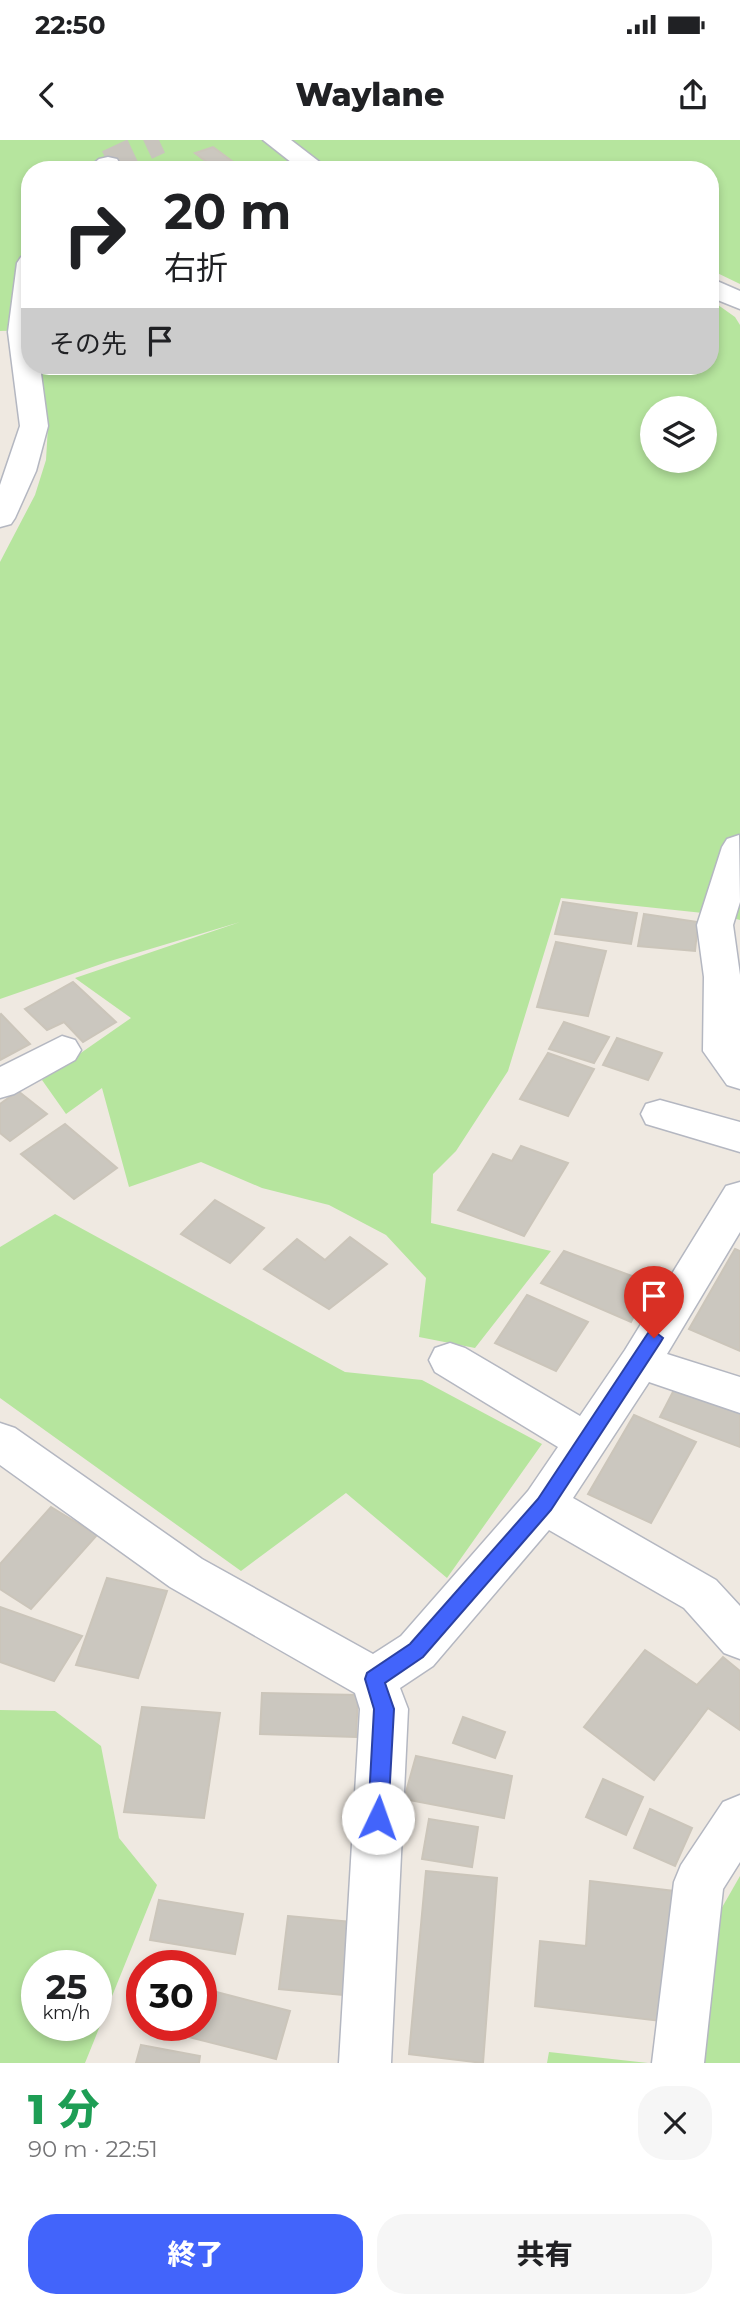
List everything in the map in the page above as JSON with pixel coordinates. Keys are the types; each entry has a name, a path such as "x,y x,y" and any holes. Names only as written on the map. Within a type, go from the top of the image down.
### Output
{"street":[{"path":"275,140 305,161"},
{"path":"719,290 740,301"},
{"path":"0,519 21,471 34,426 27,375"},
{"path":"739,847 715,925 722,977 722,1051 740,1075"},
{"path":"0,1084 62,1050"},
{"path":"660,1114 740,1137"},
{"path":"374,1679 417,1651 544,1504 640,1362 740,1197"},
{"path":"450,1360 586,1442"},
{"path":"640,1362 740,1395"},
{"path":"0,1441 186,1573 374,1679 384,1709 365,2063"},
{"path":"544,1504 700,1594 740,1638"},
{"path":"678,2063 699,1882 740,1818"}],"green space":[{"path":"0,140 740,140 740,284 719,274 719,161 21,161 21,330 0,331"},
{"path":"719,306 735,317 740,325 740,920 722,915 561,898 508,1071 456,1151 433,1174 431,1223 551,1251 475,1348 419,1337 426,1278 386,1235 329,1205 262,1188 201,1162 129,1187 102,1088 66,1114 42,1080 131,1018 75,978 240,922 107,962 0,999 0,562 35,495 46,460 48,426 40,375 719,375"},
{"path":"55,1214 345,1372 422,1380 542,1444 447,1578 346,1493 241,1571 0,1398 0,1247"},
{"path":"0,1710 55,1711 101,1746 119,1838 157,1885 131,1950 126,1950 126,1962 112,1996 112,1950 21,1950 21,2041 94,2041 85,2063 0,2063"},
{"path":"740,1876 740,2063 672,2063 720,1911"},
{"path":"549,2052 648,2063 547,2063"}],"building":[{"path":"213,147 232,161 205,161 195,153"},
{"path":"563,902 637,913 631,944 555,934"},
{"path":"644,914 698,922 695,951 638,946"},
{"path":"556,942 606,951 588,1016 537,1007"},
{"path":"73,982 116,1022 83,1042 64,1022 47,1030 25,1009"},
{"path":"0,1015 30,1044 0,1060"},
{"path":"564,1022 609,1037 594,1063 549,1049"},
{"path":"617,1038 662,1053 648,1080 603,1065"},
{"path":"548,1053 594,1069 568,1116 520,1099"},
{"path":"18,1091 47,1114 10,1141 0,1133 0,1104"},
{"path":"65,1124 117,1168 74,1199 21,1154"},
{"path":"521,1146 568,1163 524,1236 458,1210 493,1154 512,1161"},
{"path":"215,1200 264,1228 230,1263 181,1234"},
{"path":"350,1237 387,1264 329,1309 264,1269 297,1239 325,1260"},
{"path":"735,1249 740,1251 740,1351 689,1329"},
{"path":"564,1251 651,1283 631,1322 541,1283"},
{"path":"527,1295 588,1322 556,1371 495,1343"},
{"path":"676,1386 740,1411 740,1447 660,1417"},
{"path":"634,1415 696,1442 651,1523 588,1494"},
{"path":"51,1507 97,1535 31,1609 0,1589 0,1564"},
{"path":"107,1578 167,1591 138,1678 76,1665"},
{"path":"0,1607 82,1636 54,1681 0,1662"},
{"path":"645,1650 697,1685 723,1657 740,1671 740,1730 708,1708 654,1780 584,1727"},
{"path":"262,1693 358,1695 356,1737 260,1734"},
{"path":"142,1707 220,1713 204,1818 124,1812"},
{"path":"463,1717 505,1732 495,1758 453,1743"},
{"path":"416,1756 512,1776 504,1818 404,1799"},
{"path":"603,1779 643,1797 626,1835 586,1817"},
{"path":"650,1809 692,1828 675,1866 634,1848"},
{"path":"429,1819 478,1827 472,1867 422,1859"},
{"path":"426,1871 497,1878 483,2063 409,2054"},
{"path":"590,1881 674,1891 669,2022 535,2006 540,1941 586,1946"},
{"path":"159,1900 243,1914 235,1954 150,1940"},
{"path":"288,1916 362,1923 354,1996 279,1989"},
{"path":"217,1992 290,2011 276,2059 205,2041 217,2041"},
{"path":"141,2045 200,2056 199,2063 136,2063"}],"tunnel":[{"path":"114,161 159,140"}],"route":[{"path":"378,1818 384,1709 374,1679 417,1651 544,1504 654,1338"}]}
